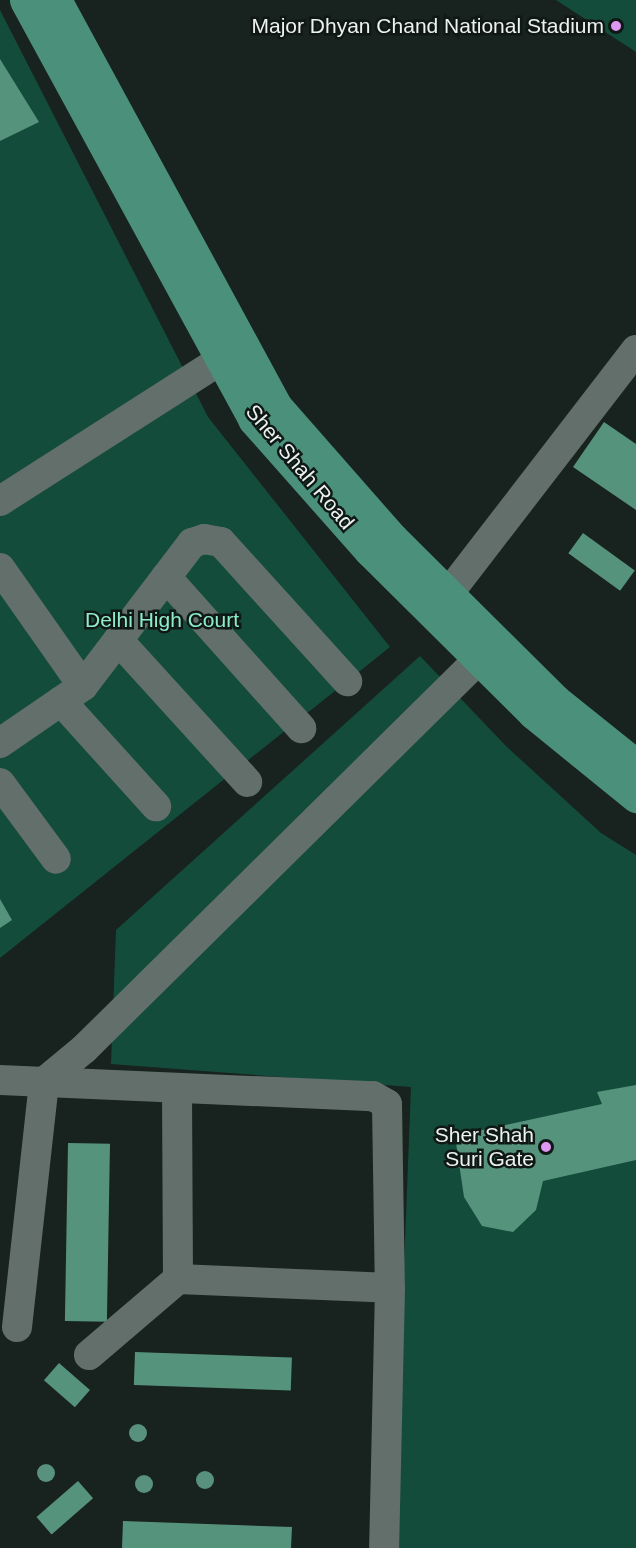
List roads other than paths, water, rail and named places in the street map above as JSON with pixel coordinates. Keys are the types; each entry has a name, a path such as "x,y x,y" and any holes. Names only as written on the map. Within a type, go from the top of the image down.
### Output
{"main road":[{"name":"Sher Shah Road","path":"27,0 254,419 370,550 478,658 534,713 636,796"},
{"name":"Sher Shah Road","path":"55,0 275,406 391,538 447,594 555,701 636,766"}],"street":[{"path":"447,594 636,350"},
{"path":"0,501 222,359"},
{"path":"0,743 72,694 118,640 192,543 204,539 221,542 347,681"},
{"path":"0,568 72,694 156,806"},
{"path":"166,577 301,728"},
{"path":"118,640 247,782"},
{"path":"17,1327 35,1132 44,1082 84,1049 478,658"},
{"path":"0,783 56,859"},
{"path":"0,1080 382,1099 390,1112 390,1288 384,1548"},
{"path":"177,1090 177,1279"},
{"path":"89,1355 177,1279 390,1288"}],"place":[{"name":"Major Dhyan Chand National Stadium","path":"616,26"},
{"name":"Sher Shah Suri Gate","path":"546,1147"}],"park label":[{"name":"Delhi High Court","path":"162,620"}]}
